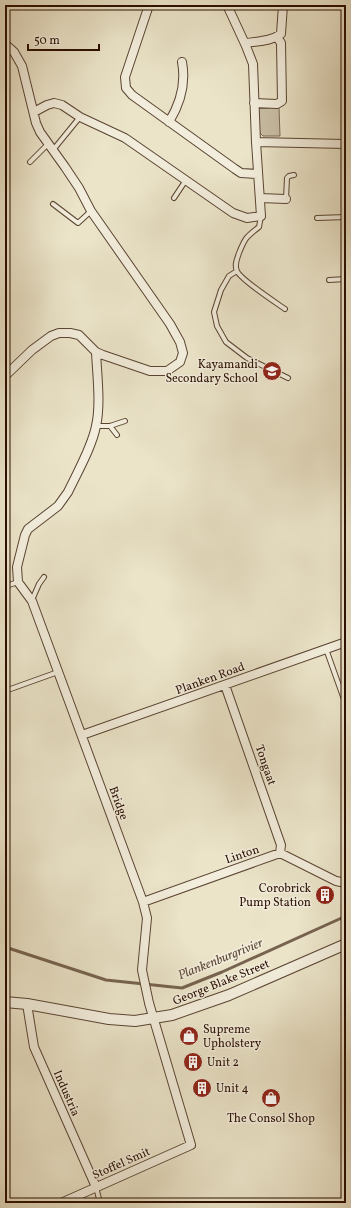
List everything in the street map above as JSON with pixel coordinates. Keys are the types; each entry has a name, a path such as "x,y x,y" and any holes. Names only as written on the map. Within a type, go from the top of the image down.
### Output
{"street":[{"path":"149,5 125,77 125,85 132,95 235,169 241,173 258,174"},
{"path":"34,112 46,104 54,103 62,105 80,117 125,138 233,213 247,218 261,216 253,64 247,44 226,5"},
{"path":"277,37 280,29 279,5"},
{"path":"247,44 276,38 281,34 283,5"},
{"path":"247,44 277,37"},
{"path":"254,103 277,104 282,101 281,43 277,37"},
{"path":"5,44 14,52 22,66 36,123 50,147 79,188 91,211 170,324 180,342 183,353 180,362 167,371 150,371 96,352 78,335 70,333 55,334 32,350 5,376"},
{"path":"169,122 176,108 183,85 184,77 182,62"},
{"path":"256,142 346,144"},
{"path":"260,198 286,199"},
{"path":"18,582 17,567 25,535 28,529 58,506 68,492 91,443 98,412 96,352"},
{"name":"Bridge","path":"18,582 32,600 143,902 147,918 142,970 149,1003 191,1145"},
{"name":"Planken Road","path":"82,735 346,642"},
{"name":"Tongaat","path":"225,685 281,845 280,854"},
{"path":"280,854 336,881 346,882"},
{"name":"Linton","path":"143,902 280,854"},
{"name":"George Blake Street","path":"5,1002 27,1004 109,1019 135,1021 172,1016 229,995 346,944"},
{"name":"Industria","path":"27,1004 34,1047 96,1187"},
{"name":"Stoffel Smit","path":"60,1203 191,1145"}],"lane":[{"path":"30,162 50,147 80,117"},
{"path":"286,199 287,178 294,175"},
{"path":"174,198 187,180"},
{"path":"53,204 78,223 91,211"},
{"path":"261,216 259,227 246,237 236,262 237,271 243,278 284,309"},
{"path":"317,218 346,216"},
{"path":"237,271 230,276 221,290 214,312 217,326 226,342 247,358 288,378"},
{"path":"329,280 346,279"},
{"path":"96,426 110,426 125,421"},
{"path":"110,426 117,435"},
{"path":"32,600 44,577"},
{"path":"5,585 18,582"},
{"path":"326,649 346,705"},
{"path":"5,691 58,672"},
{"path":"96,1187 100,1203"}],"shaded area":[{"path":"257,107 279,107 280,136 263,136 258,131"}],"waterway":[{"name":"Plankenburgrivier","path":"5,947 106,980 182,988 222,972 346,916"}],"place":[{"name":"Kayamandi Secondary School","path":"272,371"},
{"name":"Corobrick Pump Station","path":"325,895"},
{"name":"Supreme Upholstery","path":"189,1036"},
{"name":"Unit 2","path":"193,1062"},
{"name":"Unit 4","path":"202,1088"},
{"name":"The Consol Shop","path":"271,1098"}]}
